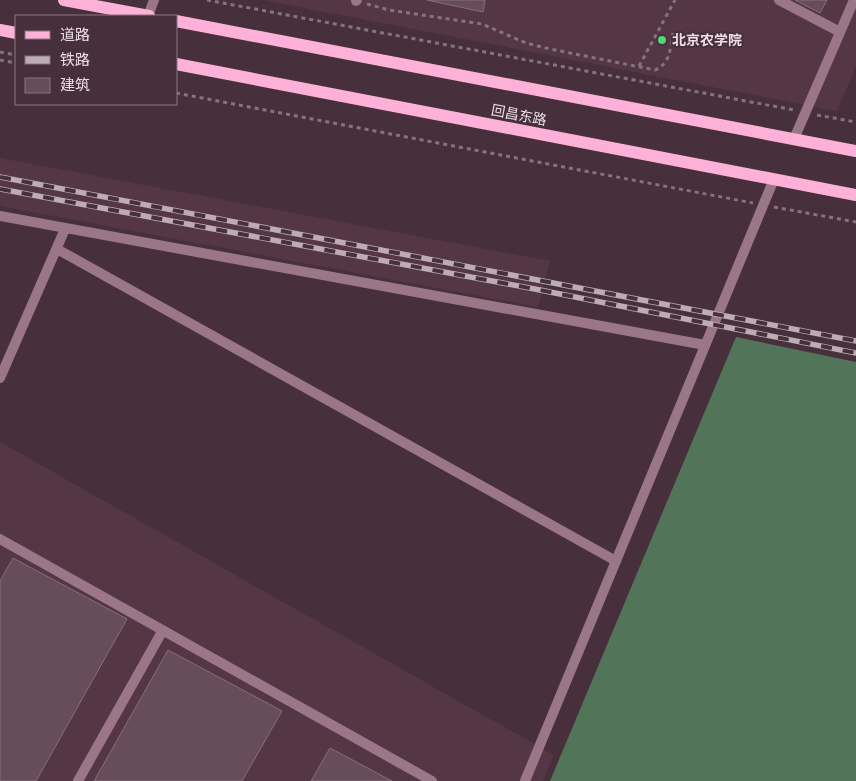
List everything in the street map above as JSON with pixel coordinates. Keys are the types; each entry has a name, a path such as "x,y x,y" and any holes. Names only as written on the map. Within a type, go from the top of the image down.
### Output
{"main road":[{"path":"64,0 144,15"},
{"name":"回昌东路","path":"178,22 856,151"},
{"path":"0,30 15,33"},
{"name":"回昌东路","path":"178,64 856,195"}],"street":[{"path":"149,15 154,0"},
{"path":"779,0 840,32"},
{"path":"794,139 854,0"},
{"path":"525,781 774,179"},
{"path":"0,216 705,345"},
{"path":"0,378 65,229"},
{"path":"57,249 616,561"},
{"path":"0,539 432,781"},
{"path":"78,781 162,630"}],"path":[{"path":"207,0 856,122"},
{"path":"357,0 390,10 482,24 526,43 655,70 663,67 668,59 673,32"},
{"path":"639,66 675,0"},
{"path":"0,52 15,54"},
{"path":"0,60 15,63"},
{"path":"178,93 856,222"}],"shaded area":[{"name":"北京农学院","path":"263,0 856,0 856,66 837,111"},
{"path":"0,158 550,261 538,307 0,206"},
{"path":"0,442 554,755 543,781 0,781"}],"green space":[{"path":"736,337 856,362 856,781 550,781"}],"building":[{"path":"427,0 485,0 483,12"},
{"path":"795,0 827,0 820,13"},
{"path":"13,558 127,619 36,781 0,781 0,581"},
{"path":"168,650 282,711 242,781 94,781"},
{"path":"330,748 392,781 311,781"}],"railway":[{"path":"0,177 856,341"},
{"path":"0,189 540,290 856,353"}],"place":[{"name":"北京农学院","path":"662,40"}]}
